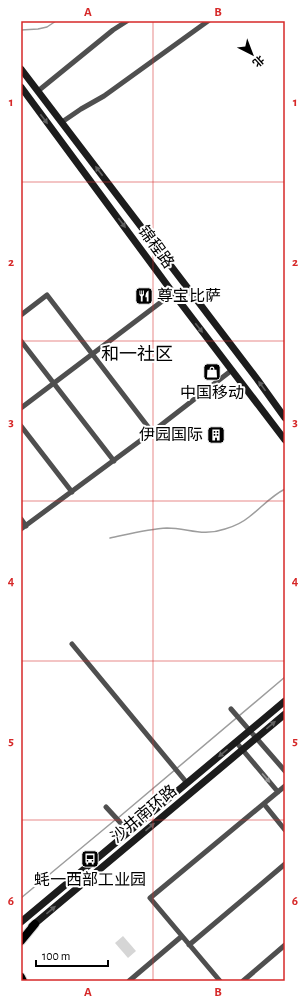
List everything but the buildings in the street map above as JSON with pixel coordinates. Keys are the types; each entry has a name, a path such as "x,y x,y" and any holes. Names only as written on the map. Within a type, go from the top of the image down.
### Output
{"main road":[{"name":"锦程路","path":"21,69 285,418"},
{"name":"锦程路","path":"21,88 173,293 285,440"},
{"path":"168,286 179,277"},
{"name":"沙井南环路","path":"21,922 285,701"},
{"name":"沙井南环路","path":"21,936 285,714"},
{"path":"21,941 34,924"}],"street":[{"path":"38,91 113,30 127,21"},
{"path":"62,122 104,96 208,21"},
{"path":"21,408 173,293"},
{"path":"21,316 47,295 152,432"},
{"path":"21,341 114,461"},
{"path":"21,529 114,461 232,370"},
{"path":"21,426 72,492"},
{"path":"21,519 26,526"},
{"path":"72,644 187,783"},
{"path":"232,708 285,771"},
{"path":"236,742 278,792"},
{"path":"220,981 150,898 285,786"},
{"path":"264,804 285,830"},
{"path":"106,806 129,832"},
{"path":"190,945 285,864"},
{"path":"129,981 182,936"},
{"path":"243,981 285,945"}],"shaded area":[{"path":"123,936 136,951 128,958 115,943"}],"waterway":[{"path":"21,30 47,27 56,21"},
{"path":"110,538 167,528 202,532 225,529 247,519 285,489"},
{"path":"118,818 285,677"},
{"path":"21,898 115,820"}],"place":[{"name":"尊宝比萨","path":"144,296"},
{"name":"中国移动","path":"212,372"},
{"name":"伊园国际","path":"216,435"},
{"name":"蚝一西部工业园","path":"90,859"}],"district":[{"name":"和一社区","path":"137,355"}]}
